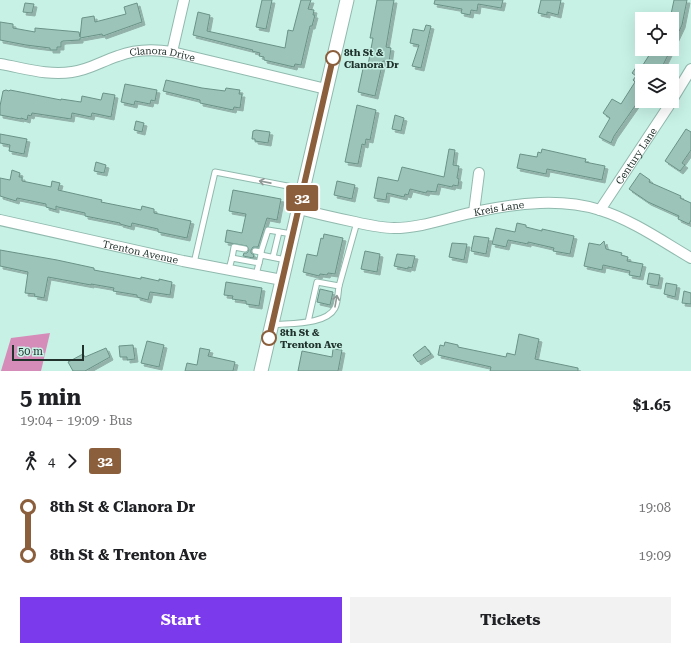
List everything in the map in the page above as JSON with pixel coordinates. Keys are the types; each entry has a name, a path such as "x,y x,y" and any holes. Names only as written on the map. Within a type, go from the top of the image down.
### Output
{"street":[{"path":"172,52 184,0"},
{"path":"261,371 347,0"},
{"name":"Clanora Drive","path":"0,64 45,73 59,74 85,70 118,56 135,51 148,50 172,52 326,89"},
{"name":"Century Lane","path":"679,89 691,69"},
{"name":"Century Lane","path":"600,210 667,108"},
{"path":"474,212 479,173"},
{"name":"Kreis Lane","path":"299,209 377,227 406,228 424,225 474,212 520,204 565,204 600,210 630,223 691,258"},
{"name":"Trenton Avenue","path":"0,220 194,263 282,280"}],"lane":[{"path":"194,263 215,172 304,190"},
{"path":"272,325 308,322 325,318 335,308 339,286 357,222"},
{"path":"256,275 268,230 293,234"},
{"path":"273,257 279,232"},
{"path":"229,269 234,247 244,249"},
{"path":"255,251 286,260"},
{"path":"232,258 259,263"},
{"path":"308,322 317,282 339,286"}],"shaded area":[{"path":"50,333 41,371 1,371 11,338"}],"building":[{"path":"262,0 272,0 266,29 256,27"},
{"path":"301,0 311,0 308,9 314,10 313,15 315,15 312,26 310,26 301,65 295,64 294,67 264,60 264,57 259,56 260,53 252,51 253,50 193,35 198,12 210,15 207,31 285,48 288,30 293,31"},
{"path":"377,0 394,0 386,47 391,48 389,62 383,61 375,96 358,92 364,64 368,65 373,38 370,38"},
{"path":"435,0 503,0 501,8 478,4 477,11 471,10 470,15 461,13 462,9 434,4"},
{"path":"541,0 561,0 558,15 547,12 547,15 538,13"},
{"path":"674,0 687,0 682,25 679,31 679,12 671,12"},
{"path":"25,3 34,4 32,13 23,12"},
{"path":"137,3 142,22 103,36 102,34 80,38 80,40 63,41 61,42 61,47 57,47 57,50 50,50 50,48 0,40 0,22 13,24 13,28 35,32 35,28 79,32 80,37 82,18 94,16 95,22 126,14 124,7"},
{"path":"426,25 431,26 421,68 412,66 419,45 410,43 413,29 424,31"},
{"path":"649,56 668,56 664,64 644,64"},
{"path":"166,80 202,88 225,91 226,88 240,90 239,94 242,94 240,108 234,107 233,110 200,103 200,100 163,91"},
{"path":"635,82 635,106 614,136 611,143 599,137 610,118 603,113 612,99 621,104"},
{"path":"125,84 157,90 155,101 151,100 150,104 135,101 134,105 121,102"},
{"path":"6,90 81,102 82,96 101,100 103,93 115,95 111,117 92,113 91,117 72,113 71,119 32,113 31,116 28,115 27,120 0,115 3,91"},
{"path":"357,105 376,110 370,140 366,139 365,145 362,144 358,164 345,162"},
{"path":"395,115 404,118 401,131 392,129"},
{"path":"136,121 144,123 142,132 134,130"},
{"path":"686,129 691,132 691,150 682,163 685,165 680,171 665,161"},
{"path":"253,131 270,132 268,143 255,141 255,139 252,139"},
{"path":"0,134 27,139 24,154 9,151 10,145 0,143"},
{"path":"449,149 455,150 453,165 459,166 457,178 459,179 458,186 453,185 452,187 438,184 436,192 427,191 426,193 410,189 408,195 405,194 404,197 387,193 386,200 374,198 378,177 398,181 402,167 444,177"},
{"path":"542,149 586,159 585,162 605,166 602,180 547,169 546,174 517,168 520,154 537,157 538,152 541,153"},
{"path":"96,162 106,165 104,173 94,171"},
{"path":"12,170 20,173 19,177 22,177 22,181 51,187 52,181 60,183 58,190 102,200 101,202 141,210 142,206 154,209 154,213 191,221 187,238 158,232 158,229 132,223 131,227 120,223 85,216 85,213 56,206 56,210 46,207 46,204 17,198 16,201 0,196 0,178 10,180"},
{"path":"640,173 650,180 649,182 681,196 680,198 691,203 691,220 689,224 678,219 679,216 648,202 629,189"},
{"path":"337,181 355,185 352,199 334,195"},
{"path":"233,190 281,199 277,220 267,218 258,247 253,247 251,250 251,253 254,255 253,258 243,256 244,253 247,253 249,250 247,246 225,242 227,230 242,233 246,214 229,211"},
{"path":"517,223 542,231 542,229 574,236 570,254 553,251 554,248 528,242 528,244 508,240 506,247 492,244 496,228 515,232"},
{"path":"324,234 343,238 335,274 320,274 319,276 303,272 307,254 317,256 321,238 323,239"},
{"path":"474,236 489,238 486,254 471,251"},
{"path":"604,241 606,249 622,253 621,255 628,257 627,261 643,264 640,277 629,275 630,271 603,265 602,270 584,266 589,243 600,245"},
{"path":"452,243 467,244 464,260 449,257"},
{"path":"0,250 57,260 94,268 94,270 141,279 141,277 172,282 170,295 150,292 148,300 137,297 137,295 113,291 114,288 48,277 44,298 34,296 35,294 25,293 28,272 0,266"},
{"path":"365,251 380,254 377,272 361,269"},
{"path":"397,254 415,256 412,268 408,267 408,269 394,266"},
{"path":"649,273 660,275 658,286 647,284"},
{"path":"226,282 262,288 259,306 246,304 246,301 232,299 233,296 224,295"},
{"path":"666,283 677,285 675,297 664,294"},
{"path":"320,289 333,292 330,305 317,302"},
{"path":"684,291 691,293 691,304 682,303"},
{"path":"519,334 539,339 535,359 578,368 578,371 490,371 491,367 438,355 440,345 444,346 445,342 458,345 458,347 506,357 507,353 515,355"},
{"path":"147,341 164,345 159,367 141,363"},
{"path":"133,345 135,359 127,360 127,357 120,357 119,346"},
{"path":"425,346 431,354 418,362 413,355"},
{"path":"106,348 110,357 85,371 73,371 68,362 83,354 85,357"},
{"path":"200,348 210,350 208,356 235,362 233,371 185,371 187,363 197,365"},
{"path":"333,349 342,350 338,371 298,371 302,351 332,357"}],"bus line":[{"name":"32","path":"269,338 333,58"}],"place":[{"name":"8th St & Clanora Dr","path":"333,58"},
{"name":"8th St & Trenton Ave","path":"269,338"}]}
